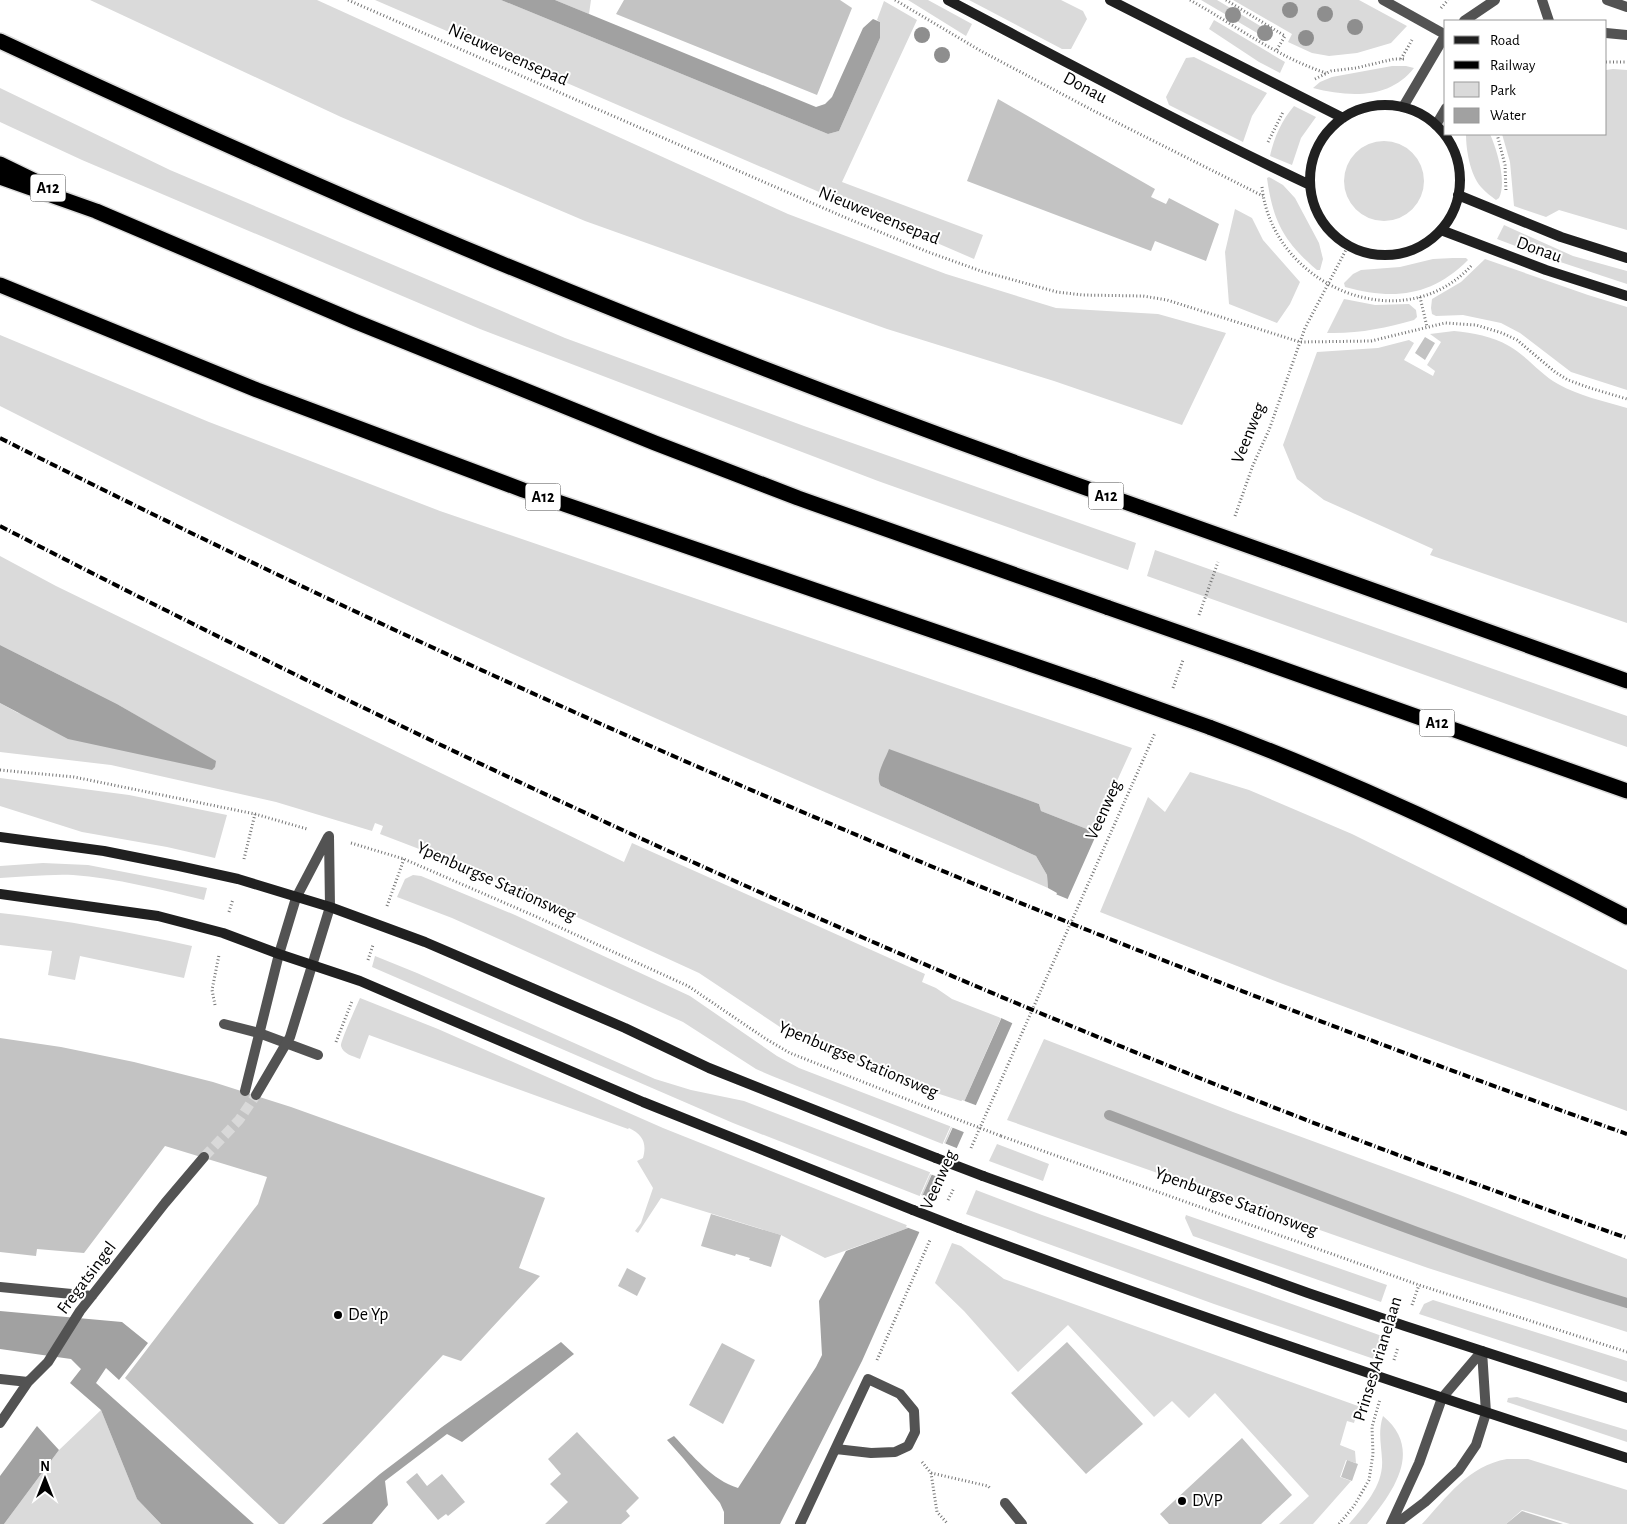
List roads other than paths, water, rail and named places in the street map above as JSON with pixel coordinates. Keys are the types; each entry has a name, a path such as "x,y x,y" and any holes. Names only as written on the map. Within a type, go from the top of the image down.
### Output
{"highway":[{"name":"A12","path":"0,41 267,162 500,263 645,322 852,403 1624,679"},
{"name":"A12","path":"0,164 96,212 354,321 654,443 798,498 1627,791"},
{"path":"0,177 96,212"},
{"name":"A12","path":"0,285 257,390 496,480 1094,686 1273,751 1436,822 1531,867 1627,917"}],"main road":[{"name":"Donau","path":"948,0 1107,84 1310,185"},
{"path":"1110,0 1342,118"},
{"path":"1392,105 1403,107 1426,117 1436,125 1452,145 1457,157 1460,183 1458,195 1455,208 1441,230 1421,246 1397,254 1372,254 1348,246 1338,239 1321,220 1311,197 1310,172 1317,147 1324,136 1342,118 1361,108 1372,106 1392,105"},
{"name":"Donau","path":"1458,195 1561,237 1627,258"},
{"name":"Donau","path":"1441,230 1546,270 1627,296"},
{"path":"0,838 104,851 179,866 238,879 330,907 425,942 625,1028 709,1068 983,1176 1224,1264 1482,1352 1627,1398"},
{"path":"0,894 158,916 223,934 313,964 376,987 643,1102 959,1228 1216,1322 1486,1413 1627,1458"}],"street":[{"path":"1383,0 1444,34"},
{"path":"1465,20 1494,0"},
{"path":"1542,0 1549,20"},
{"path":"1607,0 1627,7"},
{"path":"1607,33 1627,35"},
{"path":"1403,107 1444,37"},
{"path":"1436,125 1444,111"},
{"path":"245,1092 279,954 296,898 329,836 330,907 298,1016 287,1043 256,1095"},
{"path":"224,1024 259,1033 318,1054"},
{"name":"Fregatsingel","path":"0,1422 28,1382 48,1362 80,1311 165,1203 204,1157"},
{"path":"0,1287 92,1296"},
{"path":"1391,1524 1419,1463 1442,1398 1482,1352"},
{"path":"1396,1524 1425,1502 1464,1465 1476,1445 1486,1413 1482,1352"},
{"path":"0,1378 28,1382"},
{"path":"800,1524 868,1379 900,1394 914,1411 915,1432 908,1446 895,1452 871,1453 836,1449"},
{"path":"1005,1504 1022,1524"}],"water":[{"path":"501,0 555,0 816,107 825,104 832,97 863,28 873,19 880,22 880,38 839,131 828,134"},
{"path":"0,645 117,704 216,761 215,767 212,770 68,739 0,703"},
{"path":"889,749 1039,804 1041,811 1097,833 862,1361 780,1524 724,1524 724,1512 720,1503 667,1440 674,1436 711,1473 738,1488 822,1355 819,1301 846,1251 908,1228 1057,893 1048,888 1047,875 1036,856 881,786 879,773"},
{"path":"0,1311 122,1322 148,1343 119,1380 106,1368 96,1383 254,1524 161,1524 137,1499 101,1410 70,1383 81,1369 71,1359 0,1349"},
{"path":"561,1342 574,1354 462,1442 447,1434 385,1481 388,1505 372,1524 322,1524 380,1474"},
{"path":"37,1426 59,1450 4,1524 0,1524 0,1476"}],"waterway":[{"path":"1109,1115 1431,1237 1627,1303"}],"tunnel":[{"path":"204,1157 239,1120 256,1095"}],"railway":[{"path":"0,438 398,632 802,812 1006,897 1212,979 1419,1058 1627,1134"},
{"path":"0,526 398,724 599,819 801,910 1005,998 1211,1083 1418,1163 1627,1238"}],"place":[{"name":"De Yp","path":"338,1315"},
{"name":"DVP","path":"1182,1501"}]}
